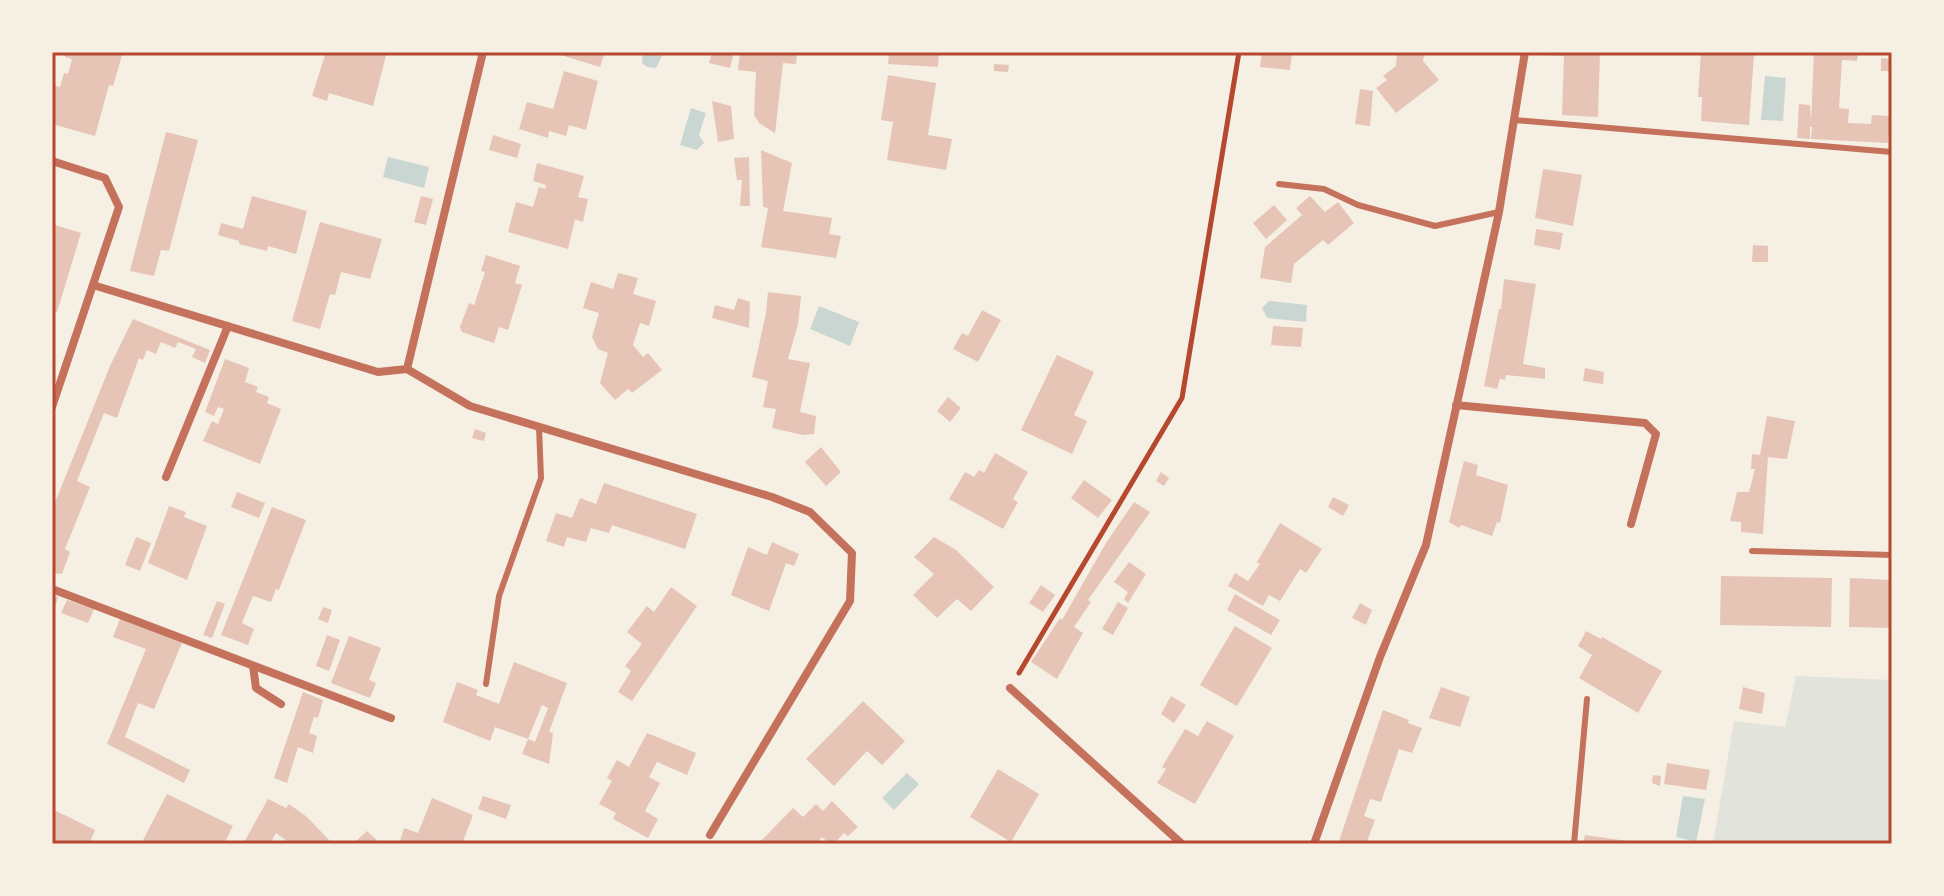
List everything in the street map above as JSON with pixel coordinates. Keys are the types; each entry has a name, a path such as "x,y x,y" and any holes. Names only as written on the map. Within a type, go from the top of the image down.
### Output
{"street":[{"path":"407,369 483,52"},
{"path":"1314,844 1380,657 1426,545 1499,212 1525,52"},
{"path":"52,161 105,178 119,207 52,407"},
{"path":"93,285 378,372 407,369 470,406 772,497 810,512 852,553 850,601 710,835"},
{"path":"166,477 228,326"},
{"path":"1456,405 1645,423 1656,434 1631,524"},
{"path":"52,589 391,718"},
{"path":"253,666 256,688 281,704"},
{"path":"1010,688 1182,844"}],"lane":[{"path":"1514,120 1892,152"},
{"path":"1279,184 1324,189 1358,205 1435,226 1499,212"},
{"path":"486,684 499,596 541,478 539,427"},
{"path":"1752,551 1892,555"},
{"path":"1574,844 1587,699"}],"path":[{"path":"1010,688 1182,398 1239,52"}],"shaded area":[{"path":"643,52 664,52 656,68 642,63"},
{"path":"1765,76 1786,78 1783,121 1761,120"},
{"path":"691,108 706,113 699,135 704,143 697,150 680,145"},
{"path":"388,157 429,167 424,188 383,177"},
{"path":"1269,301 1307,305 1306,322 1267,318 1262,308"},
{"path":"819,306 859,322 850,346 810,329"},
{"path":"1796,676 1892,680 1892,844 1713,844 1734,721 1785,727"},
{"path":"907,773 919,784 894,810 882,798"},
{"path":"1683,796 1705,799 1696,842 1676,837"}],"building":[{"path":"66,52 123,52 113,86 109,85 95,136 52,124 52,85 60,87 64,73 68,74 72,59 65,57"},
{"path":"326,52 387,52 373,106 329,93 327,101 312,96"},
{"path":"551,52 605,52 600,67"},
{"path":"712,52 734,52 730,68 709,63"},
{"path":"740,52 797,52 796,64 783,63 775,133 759,123 754,115 756,72 738,70"},
{"path":"889,52 939,52 938,67 888,64"},
{"path":"1262,52 1292,52 1290,70 1260,67"},
{"path":"1397,52 1425,52 1423,61 1439,80 1396,113 1376,88 1387,80 1383,76 1396,66"},
{"path":"1544,52 1600,52 1598,117 1562,115 1564,56 1543,55"},
{"path":"1701,52 1754,55 1749,125 1701,121 1702,97 1698,97"},
{"path":"1814,52 1858,52 1857,61 1842,60 1839,108 1849,109 1848,123 1871,124 1872,115 1890,116 1888,143 1811,139 1812,127 1810,139 1797,138 1799,104 1810,105 1811,122"},
{"path":"1881,58 1892,59 1892,71 1881,71"},
{"path":"994,64 1009,65 1008,72 994,71"},
{"path":"564,71 598,81 586,130 569,125 566,136 549,131 548,138 519,129 527,102 553,109"},
{"path":"888,75 936,83 928,135 952,139 946,170 887,160 893,122 881,120"},
{"path":"1360,89 1373,91 1370,126 1355,124"},
{"path":"712,101 731,106 734,139 718,142"},
{"path":"166,132 198,140 169,251 161,250 154,276 130,271"},
{"path":"493,135 521,144 517,158 489,150"},
{"path":"761,150 792,163 783,211 832,218 829,234 841,236 836,258 761,247 768,208 763,207"},
{"path":"749,157 750,206 740,206 742,180 737,180 734,158"},
{"path":"537,163 584,176 578,197 588,199 583,222 575,219 568,249 508,232 516,202 533,207 539,187 545,189 546,185 533,181"},
{"path":"1543,169 1582,175 1573,226 1535,218"},
{"path":"252,196 307,211 296,254 268,246 267,251 218,235 221,223 243,229"},
{"path":"421,196 433,199 426,225 414,222"},
{"path":"1310,196 1325,212 1338,202 1354,223 1328,245 1323,240 1294,264 1291,283 1260,278 1265,247 1302,215 1296,208"},
{"path":"1274,205 1287,220 1266,239 1253,223"},
{"path":"320,222 382,239 370,279 341,272 335,295 330,294 320,329 292,321"},
{"path":"52,224 81,233 57,312 52,310"},
{"path":"1536,229 1563,233 1560,250 1534,245"},
{"path":"1753,245 1768,246 1768,262 1752,262"},
{"path":"486,255 520,266 515,283 522,285 508,330 499,327 494,343 462,332 460,327 469,303 474,305 485,272 481,271"},
{"path":"618,273 638,278 633,294 656,301 649,326 640,323 633,345 643,357 648,353 662,370 632,393 628,389 615,400 600,383 608,353 598,349 592,337 599,313 583,308 591,282 613,289"},
{"path":"1504,279 1536,284 1523,364 1545,368 1545,379 1506,375 1505,380 1500,379 1497,389 1484,386 1501,309"},
{"path":"768,292 801,296 798,324 788,359 810,363 800,412 816,416 814,434 803,435 772,428 776,409 763,407 768,381 752,377"},
{"path":"738,298 750,302 749,328 712,318 715,305 734,310"},
{"path":"982,310 1001,320 978,362 953,349 962,333 968,336"},
{"path":"133,319 210,350 205,363 192,357 196,349 178,342 175,348 161,342 156,354 147,350 143,360 139,358 117,418 104,413 77,481 90,487 65,549 70,552 62,574 52,573 52,510 110,366"},
{"path":"1273,326 1303,328 1301,347 1271,345"},
{"path":"1057,355 1094,372 1074,415 1087,421 1072,454 1021,430"},
{"path":"225,359 249,368 245,382 258,387 256,392 269,397 267,403 281,409 260,464 203,441 212,421 218,424 224,409 218,407 214,416 205,412"},
{"path":"1585,368 1604,372 1603,384 1583,381"},
{"path":"948,397 961,408 950,422 937,411"},
{"path":"1767,416 1795,421 1787,459 1768,457 1763,534 1741,532 1741,522 1730,521 1737,492 1749,492 1755,469 1751,469 1752,454 1760,455"},
{"path":"475,429 486,433 484,441 472,438"},
{"path":"821,447 841,472 826,486 805,462"},
{"path":"995,453 1028,472 1013,499 1018,502 1003,529 949,499 965,472 974,477 979,470 984,473"},
{"path":"1464,461 1478,465 1476,475 1508,485 1500,523 1497,522 1492,536 1461,525 1459,528 1449,522"},
{"path":"1161,472 1169,478 1164,486 1156,481"},
{"path":"1084,480 1112,500 1098,518 1071,498"},
{"path":"604,483 697,514 685,549 612,525 609,533 591,528 586,542 567,537 564,547 546,541 556,513 572,518 580,498 596,504"},
{"path":"237,492 265,503 259,518 231,507"},
{"path":"1333,497 1349,505 1343,516 1328,507"},
{"path":"1134,502 1150,512 1088,600 1091,602 1074,627 1083,633 1057,679 1031,662 1060,618 1062,620 1106,543"},
{"path":"169,506 186,512 184,517 207,526 187,580 148,563"},
{"path":"272,507 306,520 279,590 276,589 271,602 253,596 242,623 254,629 248,645 221,635"},
{"path":"1280,523 1322,549 1306,573 1300,569 1280,601 1269,595 1263,606 1228,586 1235,573 1248,581"},
{"path":"136,537 151,543 140,571 125,565"},
{"path":"934,537 956,550 994,587 971,611 957,599 937,618 913,595 934,574 914,557"},
{"path":"772,542 799,554 794,566 786,563 769,611 731,595 748,547 767,555"},
{"path":"1129,562 1146,574 1128,603 1124,599 1128,592 1114,582"},
{"path":"1721,576 1832,578 1831,627 1720,625"},
{"path":"1850,578 1892,580 1892,628 1849,627"},
{"path":"1041,585 1055,595 1043,612 1029,603"},
{"path":"671,587 697,606 632,701 618,692 631,671 625,666 642,644 627,632 647,606 654,612"},
{"path":"1235,594 1280,620 1271,635 1227,610"},
{"path":"52,595 58,597 53,614 52,614"},
{"path":"67,600 94,609 88,623 61,613"},
{"path":"217,601 225,604 212,638 203,635"},
{"path":"1118,602 1128,608 1113,635 1102,629"},
{"path":"1360,603 1372,610 1366,625 1352,618"},
{"path":"323,607 332,610 328,623 318,619"},
{"path":"120,619 182,643 154,709 138,703 125,737 190,770 184,783 107,744 146,649 113,637"},
{"path":"1235,626 1272,648 1237,706 1200,685"},
{"path":"1586,631 1662,671 1638,713 1579,678 1592,655 1578,646"},
{"path":"327,635 340,640 329,671 316,666"},
{"path":"349,636 381,648 369,680 376,683 370,698 331,683"},
{"path":"514,662 567,683 549,732 553,733 549,764 522,754 528,739 495,727 490,741 443,722 457,682 478,690 476,695 499,704","holes":["542,705 548,708 535,742 528,739"]},
{"path":"1441,687 1470,697 1460,727 1429,718"},
{"path":"1743,687 1765,693 1762,714 1739,709"},
{"path":"303,692 323,700 318,718 314,717 309,733 317,736 313,753 298,747 287,783 274,778"},
{"path":"1171,696 1186,705 1174,723 1161,714"},
{"path":"863,701 905,741 882,765 867,751 834,786 806,759"},
{"path":"1383,710 1422,728 1412,753 1399,749 1381,802 1370,799 1364,816 1375,820 1366,844 1338,844"},
{"path":"1207,721 1234,736 1195,804 1157,783 1166,769 1162,767 1185,729 1198,736"},
{"path":"647,733 696,753 687,775 657,762 649,777 660,783 645,811 658,819 648,838 613,819 616,813 599,804 612,781 607,778 617,760 629,767"},
{"path":"1667,763 1710,770 1706,790 1664,784"},
{"path":"998,769 1039,794 1011,842 970,817"},
{"path":"1653,775 1661,776 1660,786 1652,783"},
{"path":"167,794 233,826 224,844 141,844"},
{"path":"483,796 511,805 506,819 478,809"},
{"path":"432,798 473,815 462,844 399,844 404,828 418,833"},
{"path":"268,799 286,808 289,804 307,817 333,844 291,844 276,833 270,844 243,844"},
{"path":"832,801 858,827 848,836 844,833 834,844 822,837 816,844 758,844 793,808 803,817 816,804 823,811"},
{"path":"52,809 95,830 89,844 52,844"},
{"path":"367,831 381,844 353,844"},
{"path":"1585,835 1634,842 1634,844 1583,844"}]}
